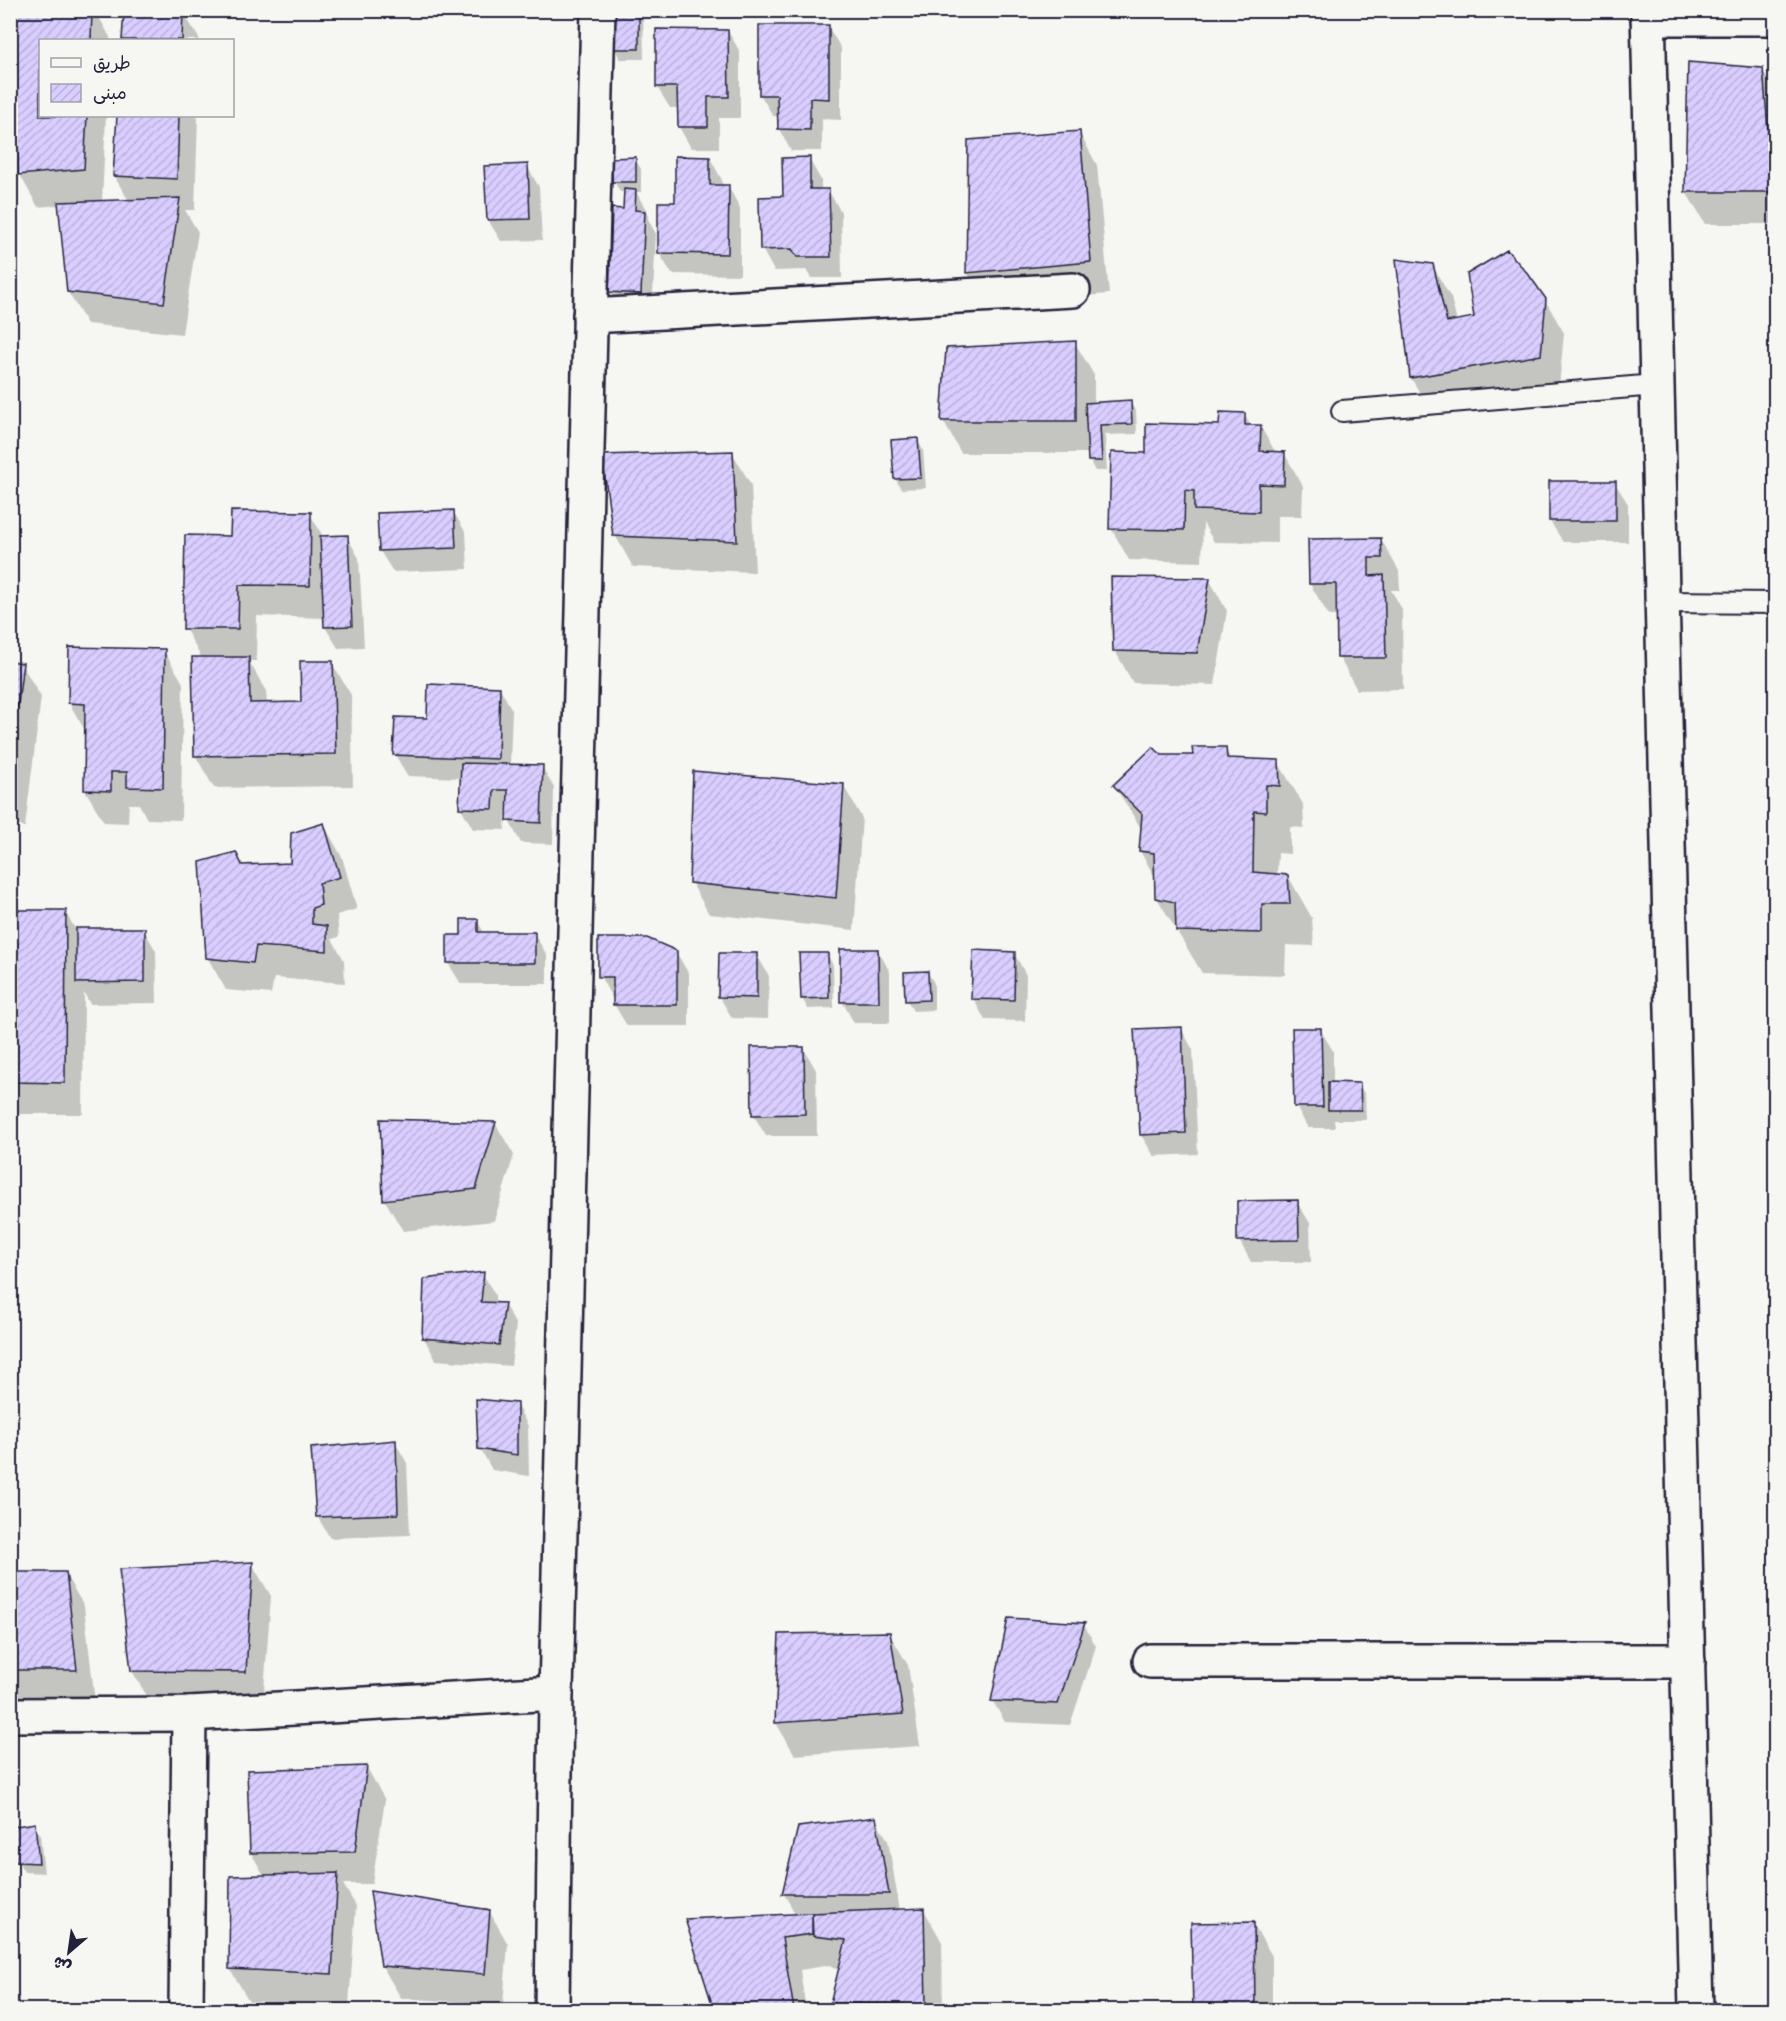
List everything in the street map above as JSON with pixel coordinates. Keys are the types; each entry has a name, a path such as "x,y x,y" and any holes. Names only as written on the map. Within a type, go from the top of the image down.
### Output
{"street":[{"path":"552,2010 556,1693 598,10"},
{"path":"1696,2010 1648,14 1776,18"},
{"path":"590,316 1073,290"},
{"path":"1150,1661 1688,1661"},
{"path":"10,1715 189,1714 556,1693"},
{"path":"186,2010 189,1714"}],"lane":[{"path":"1342,411 1656,384"},
{"path":"1662,602 1776,603"}],"building":[{"path":"16,10 92,10 91,39 39,39 39,117 87,117 84,169 18,175"},
{"path":"124,10 183,10 182,39 122,39"},
{"path":"613,10 639,10 639,49 613,49"},
{"path":"759,25 829,25 829,99 810,98 810,130 778,129 777,95 759,95"},
{"path":"656,29 728,30 729,97 708,97 708,127 678,127 677,87 656,87"},
{"path":"1688,62 1763,68 1773,192 1685,192"},
{"path":"117,117 179,117 177,179 113,176"},
{"path":"1080,131 1091,262 966,273 968,140"},
{"path":"675,156 710,157 710,185 729,185 728,254 658,253 658,202 675,202"},
{"path":"636,157 636,182 612,182 612,158"},
{"path":"810,157 810,189 829,189 831,257 797,257 792,249 760,250 759,197 783,196 782,158"},
{"path":"528,164 530,219 487,220 484,166"},
{"path":"624,189 636,190 635,210 645,211 641,294 609,292 612,208 623,209"},
{"path":"180,198 164,303 67,292 58,202"},
{"path":"1507,250 1546,299 1541,355 1410,378 1396,259 1433,264 1447,322 1474,317 1467,274"},
{"path":"1076,341 1076,421 941,421 946,348"},
{"path":"1131,400 1132,424 1100,425 1102,461 1088,461 1085,403"},
{"path":"1220,412 1245,413 1245,425 1261,425 1260,451 1285,452 1284,485 1259,484 1259,512 1194,510 1194,491 1185,490 1184,530 1109,529 1111,452 1146,453 1146,423 1219,425"},
{"path":"918,438 921,478 894,479 891,440"},
{"path":"733,451 737,541 613,536 602,455"},
{"path":"1549,481 1616,481 1616,521 1549,521"},
{"path":"454,510 456,548 379,551 377,513"},
{"path":"231,511 311,512 310,586 239,585 238,629 183,629 185,535 230,536"},
{"path":"348,535 352,626 324,627 320,536"},
{"path":"1381,538 1382,558 1369,558 1369,576 1384,575 1386,658 1337,658 1336,584 1309,584 1308,539"},
{"path":"1111,577 1210,578 1197,653 1113,651"},
{"path":"69,647 165,649 163,788 127,787 127,772 111,772 111,791 84,790 85,704 68,703"},
{"path":"192,657 249,657 250,703 301,702 300,661 333,661 336,754 194,756"},
{"path":"10,661 23,663 10,769"},
{"path":"428,684 500,687 498,759 393,755 395,717 427,718"},
{"path":"1153,747 1162,755 1193,755 1192,747 1226,747 1227,758 1279,760 1280,786 1266,785 1266,812 1254,811 1253,872 1288,875 1290,904 1262,904 1262,933 1176,931 1175,902 1155,898 1154,853 1139,851 1142,814 1113,785"},
{"path":"461,763 543,765 541,823 507,821 508,790 494,790 493,809 459,808"},
{"path":"693,771 844,784 836,898 689,883"},
{"path":"324,823 340,877 319,883 321,905 312,908 312,924 327,926 327,951 256,946 253,963 206,958 200,862 236,852 242,865 290,863 291,833"},
{"path":"10,910 66,910 65,1083 10,1082"},
{"path":"461,919 478,919 478,932 535,932 535,963 447,963 447,935 461,935"},
{"path":"76,928 145,928 145,982 76,983"},
{"path":"598,938 647,938 677,951 677,1005 613,1005 613,977 598,977"},
{"path":"840,949 878,949 879,1002 840,1002"},
{"path":"973,950 1015,952 1014,1000 971,999"},
{"path":"719,953 757,953 757,998 718,997"},
{"path":"799,953 828,953 829,998 801,999"},
{"path":"928,971 929,1000 905,1001 904,972"},
{"path":"1182,1027 1186,1133 1140,1135 1134,1029"},
{"path":"1292,1028 1321,1028 1323,1107 1294,1107"},
{"path":"751,1047 804,1047 805,1114 752,1115"},
{"path":"1328,1082 1360,1083 1361,1110 1328,1110"},
{"path":"380,1119 496,1122 476,1189 383,1200"},
{"path":"1298,1200 1299,1240 1237,1241 1237,1201"},
{"path":"484,1272 481,1302 505,1303 499,1345 422,1338 424,1279"},
{"path":"476,1399 517,1403 517,1455 478,1449"},
{"path":"396,1440 398,1514 316,1517 311,1448"},
{"path":"253,1562 246,1672 131,1671 119,1569"},
{"path":"10,1572 66,1572 77,1670 10,1670"},
{"path":"1008,1618 1085,1623 1058,1704 991,1701"},
{"path":"890,1632 903,1714 775,1723 779,1634"},
{"path":"367,1766 355,1852 250,1853 247,1770"},
{"path":"876,1817 889,1894 782,1894 798,1827"},
{"path":"35,1823 39,1863 16,1862 10,1827"},
{"path":"338,1873 332,1974 229,1969 230,1876"},
{"path":"370,1891 490,1910 485,1974 381,1966"},
{"path":"924,1908 926,2005 830,2003 846,1940 813,1936 812,1913"},
{"path":"812,1913 812,1934 782,1938 794,2010 714,2010 685,1919"},
{"path":"1254,1922 1255,2010 1193,2010 1191,1923"},
{"path":"482,2004 483,2010 461,2010"},
{"path":"424,2006 425,2010 375,2010"}]}
